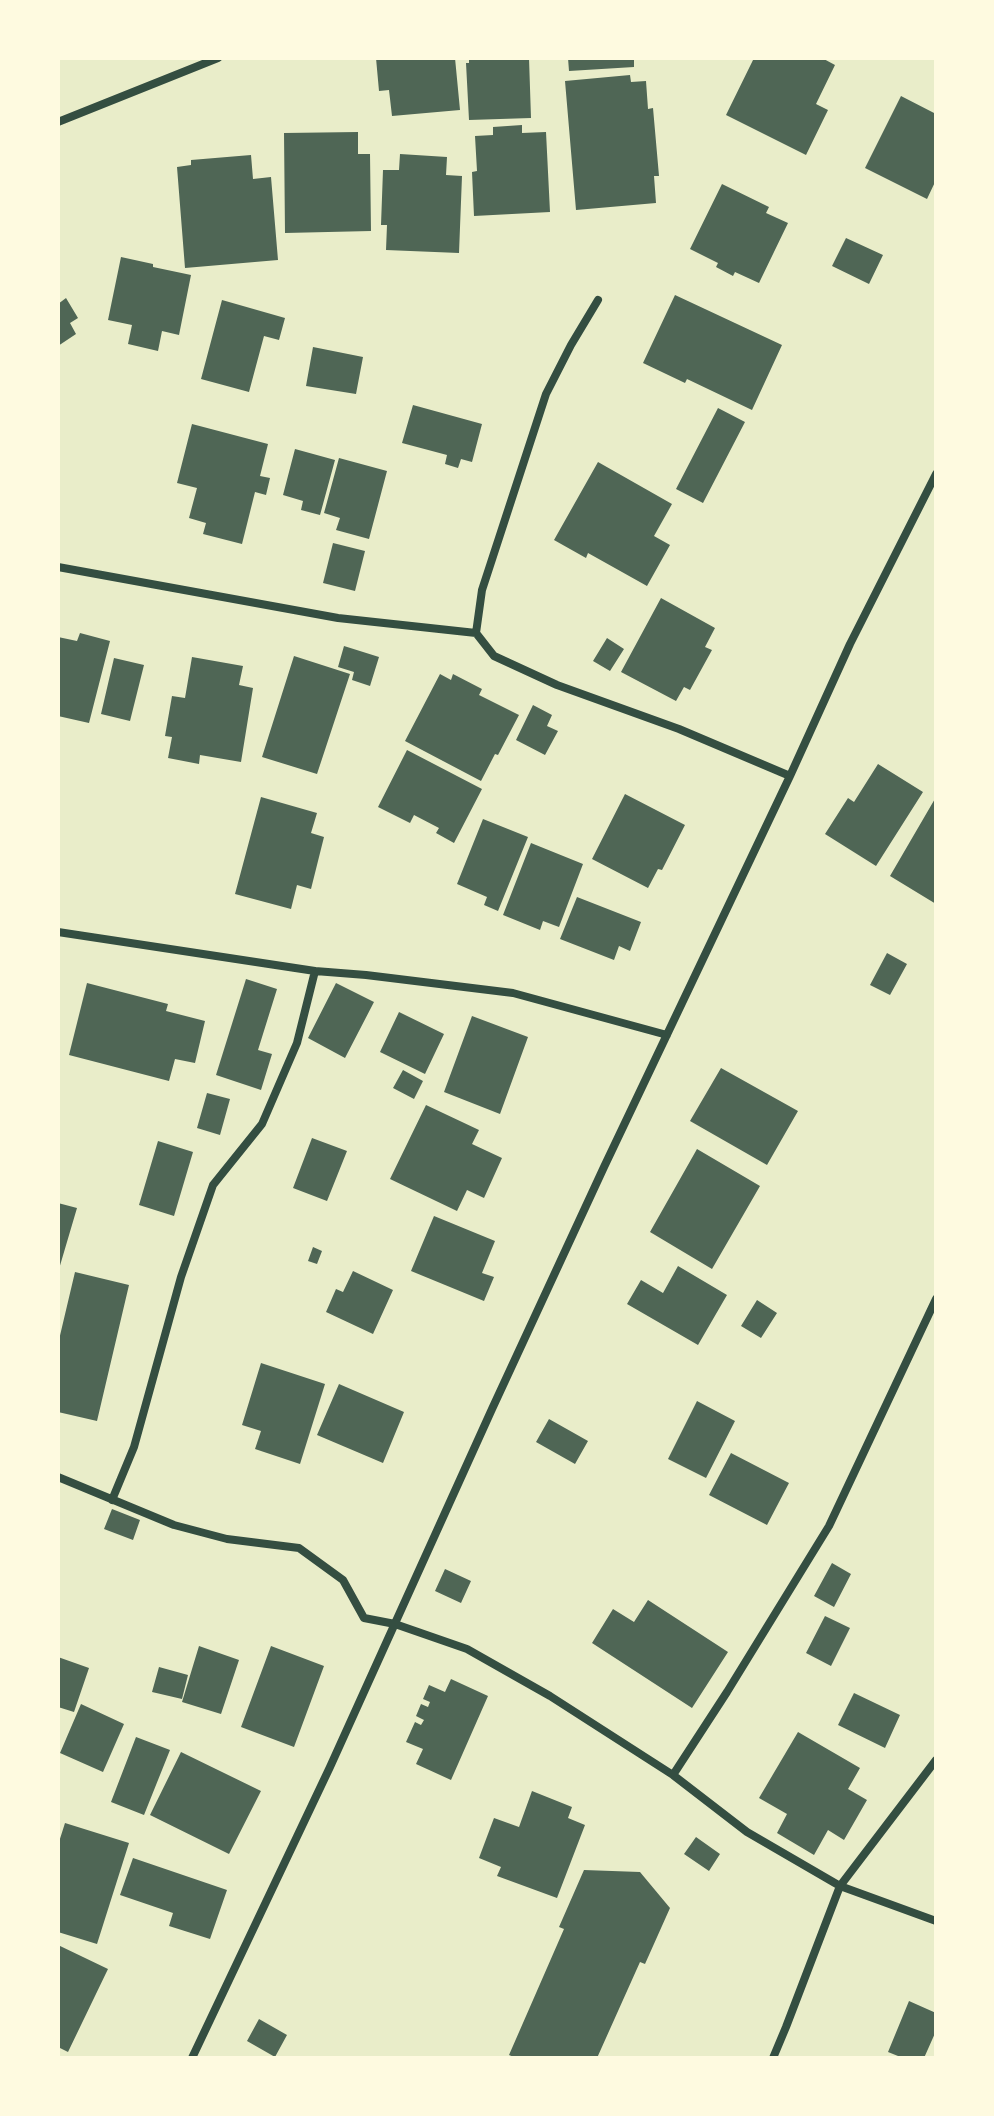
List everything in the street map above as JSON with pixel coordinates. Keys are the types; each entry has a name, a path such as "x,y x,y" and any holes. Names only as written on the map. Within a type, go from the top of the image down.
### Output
{"street":[{"path":"58,122 218,58"},
{"path":"476,633 482,590 546,394 598,300"},
{"path":"192,2058 850,644 936,474"},
{"path":"58,567 338,618 476,633 494,656 790,776"},
{"path":"58,932 315,971 513,993 667,1035"},
{"path":"112,1500 134,1447 181,1277 213,1185 262,1124 297,1043 315,971"},
{"path":"673,1775 829,1526 936,1299"},
{"path":"58,1477 174,1525 227,1539 299,1548 343,1580 364,1618 395,1624 467,1649 550,1696 673,1775 747,1832 840,1886 936,1921"},
{"path":"773,2058 840,1886 936,1760"}],"building":[{"path":"376,58 455,58 460,110 392,116 389,90 379,91"},
{"path":"469,58 529,58 531,118 469,120 466,63 469,63"},
{"path":"568,58 634,58 634,67 569,71"},
{"path":"754,58 822,58 835,65 816,104 828,110 806,155 726,115"},
{"path":"630,75 631,82 646,81 648,109 653,108 659,176 654,176 656,203 576,210 565,81"},
{"path":"901,96 936,114 936,180 927,199 865,168"},
{"path":"522,125 522,133 546,132 550,212 474,216 472,172 477,171 475,136 493,135 493,127"},
{"path":"358,132 358,154 370,154 371,231 285,233 284,133"},
{"path":"400,154 447,157 446,175 462,176 459,253 386,250 387,225 381,225 383,170 399,170"},
{"path":"251,155 253,179 271,177 278,260 185,268 177,167 191,165 191,160"},
{"path":"722,184 769,207 766,213 788,223 759,283 735,272 733,276 716,267 718,263 690,249"},
{"path":"846,238 883,255 869,284 832,266"},
{"path":"121,257 191,275 179,335 162,331 158,351 128,344 132,325 108,320"},
{"path":"675,295 782,345 752,410 687,379 685,383 643,363"},
{"path":"66,298 78,318 70,323 76,334 58,346 58,304"},
{"path":"222,300 285,318 279,340 264,336 249,392 201,379"},
{"path":"313,347 363,357 356,394 306,386"},
{"path":"413,405 482,424 472,462 461,459 458,468 445,464 447,455 402,443"},
{"path":"718,408 745,422 703,503 676,489"},
{"path":"192,424 268,444 260,476 270,478 266,495 255,492 242,544 203,534 206,523 189,518 197,488 177,483"},
{"path":"295,449 335,460 320,515 301,510 303,501 283,495"},
{"path":"339,458 387,471 369,539 336,530 340,518 324,513"},
{"path":"598,462 672,504 654,536 670,545 647,586 588,553 586,558 554,540"},
{"path":"333,543 365,551 355,591 323,583"},
{"path":"661,598 715,628 705,647 712,650 690,690 684,687 676,701 621,672"},
{"path":"80,633 110,641 89,723 58,716 58,637 77,641"},
{"path":"607,638 624,649 610,671 593,661"},
{"path":"344,646 379,657 370,686 352,680 354,672 338,667"},
{"path":"294,656 350,674 317,774 262,757"},
{"path":"192,657 243,666 239,685 253,688 241,762 200,755 199,764 168,758 172,737 165,736 172,696 185,698"},
{"path":"114,658 144,665 130,721 101,714"},
{"path":"440,674 451,680 453,674 482,689 479,695 519,715 481,781 405,741"},
{"path":"533,705 552,715 547,726 558,731 545,755 516,740"},
{"path":"407,750 482,789 454,843 436,833 439,828 414,815 410,823 378,807"},
{"path":"878,764 923,792 876,866 825,834 848,798 854,802"},
{"path":"625,794 685,825 662,870 658,869 648,888 592,859"},
{"path":"261,797 317,813 311,833 324,837 311,889 297,885 291,909 235,894"},
{"path":"936,797 936,904 890,876"},
{"path":"483,819 528,837 498,911 484,905 487,897 457,884"},
{"path":"531,843 583,864 559,927 543,921 540,930 503,915"},
{"path":"577,897 641,922 630,951 619,946 614,960 560,939"},
{"path":"887,953 907,964 890,995 870,985"},
{"path":"246,979 277,989 258,1050 272,1054 261,1090 216,1075"},
{"path":"87,983 168,1004 166,1011 205,1021 195,1063 175,1059 169,1081 69,1055"},
{"path":"336,983 374,1002 345,1058 308,1038"},
{"path":"399,1012 444,1034 425,1074 380,1052"},
{"path":"472,1016 528,1037 500,1114 444,1092"},
{"path":"721,1068 798,1111 767,1165 690,1121"},
{"path":"403,1070 423,1081 414,1099 393,1088"},
{"path":"207,1093 230,1099 220,1135 197,1128"},
{"path":"426,1105 479,1130 472,1144 502,1158 484,1198 467,1190 457,1211 390,1179"},
{"path":"312,1138 347,1151 327,1201 293,1188"},
{"path":"158,1141 193,1152 174,1216 139,1205"},
{"path":"697,1149 760,1186 712,1269 650,1232"},
{"path":"58,1203 77,1208 59,1269 58,1269"},
{"path":"434,1216 495,1241 482,1273 494,1277 484,1301 411,1271"},
{"path":"313,1247 322,1251 317,1264 308,1261"},
{"path":"678,1266 727,1295 698,1345 627,1304 641,1280 663,1293"},
{"path":"353,1271 393,1290 373,1334 326,1312 336,1289 343,1292"},
{"path":"75,1272 129,1285 97,1421 58,1412 58,1344"},
{"path":"757,1300 777,1313 761,1338 741,1326"},
{"path":"261,1363 325,1384 300,1464 255,1449 261,1431 242,1425"},
{"path":"339,1384 404,1412 383,1463 317,1435"},
{"path":"697,1401 735,1421 706,1478 668,1459"},
{"path":"549,1419 588,1441 575,1464 536,1442"},
{"path":"731,1453 789,1483 767,1525 709,1495"},
{"path":"112,1509 140,1520 133,1540 104,1529"},
{"path":"832,1563 851,1574 834,1607 814,1596"},
{"path":"445,1569 471,1581 461,1603 435,1591"},
{"path":"648,1600 728,1652 692,1708 592,1643 613,1609 634,1622"},
{"path":"825,1616 850,1628 831,1666 806,1653"},
{"path":"199,1646 239,1660 221,1714 182,1702"},
{"path":"271,1646 324,1666 294,1747 241,1727"},
{"path":"58,1657 89,1668 74,1712 58,1707"},
{"path":"159,1667 188,1675 182,1699 152,1692"},
{"path":"451,1679 488,1696 451,1780 416,1764 423,1749 406,1742 415,1722 421,1725 424,1720 416,1716 421,1704 428,1707 430,1702 423,1699 429,1685 445,1692"},
{"path":"854,1693 900,1715 885,1748 838,1725"},
{"path":"81,1704 124,1724 103,1772 60,1753"},
{"path":"798,1732 860,1768 848,1789 867,1800 844,1840 828,1830 814,1855 777,1833 787,1814 759,1798"},
{"path":"136,1737 170,1750 144,1815 111,1802"},
{"path":"181,1752 261,1791 229,1854 150,1815"},
{"path":"532,1791 572,1807 568,1818 585,1825 557,1898 497,1876 501,1867 479,1858 494,1818 519,1827"},
{"path":"65,1823 129,1843 97,1944 58,1932 58,1845"},
{"path":"696,1837 720,1854 709,1871 684,1854"},
{"path":"133,1858 227,1890 210,1939 169,1926 173,1913 120,1895"},
{"path":"584,1870 640,1872 670,1908 645,1964 640,1962 597,2058 516,2058 509,2055 564,1929 559,1927"},
{"path":"58,1945 108,1969 68,2052 58,2047"},
{"path":"909,2001 936,2013 936,2031 924,2058 903,2058 888,2052"},
{"path":"259,2019 287,2035 275,2057 247,2041"}]}
